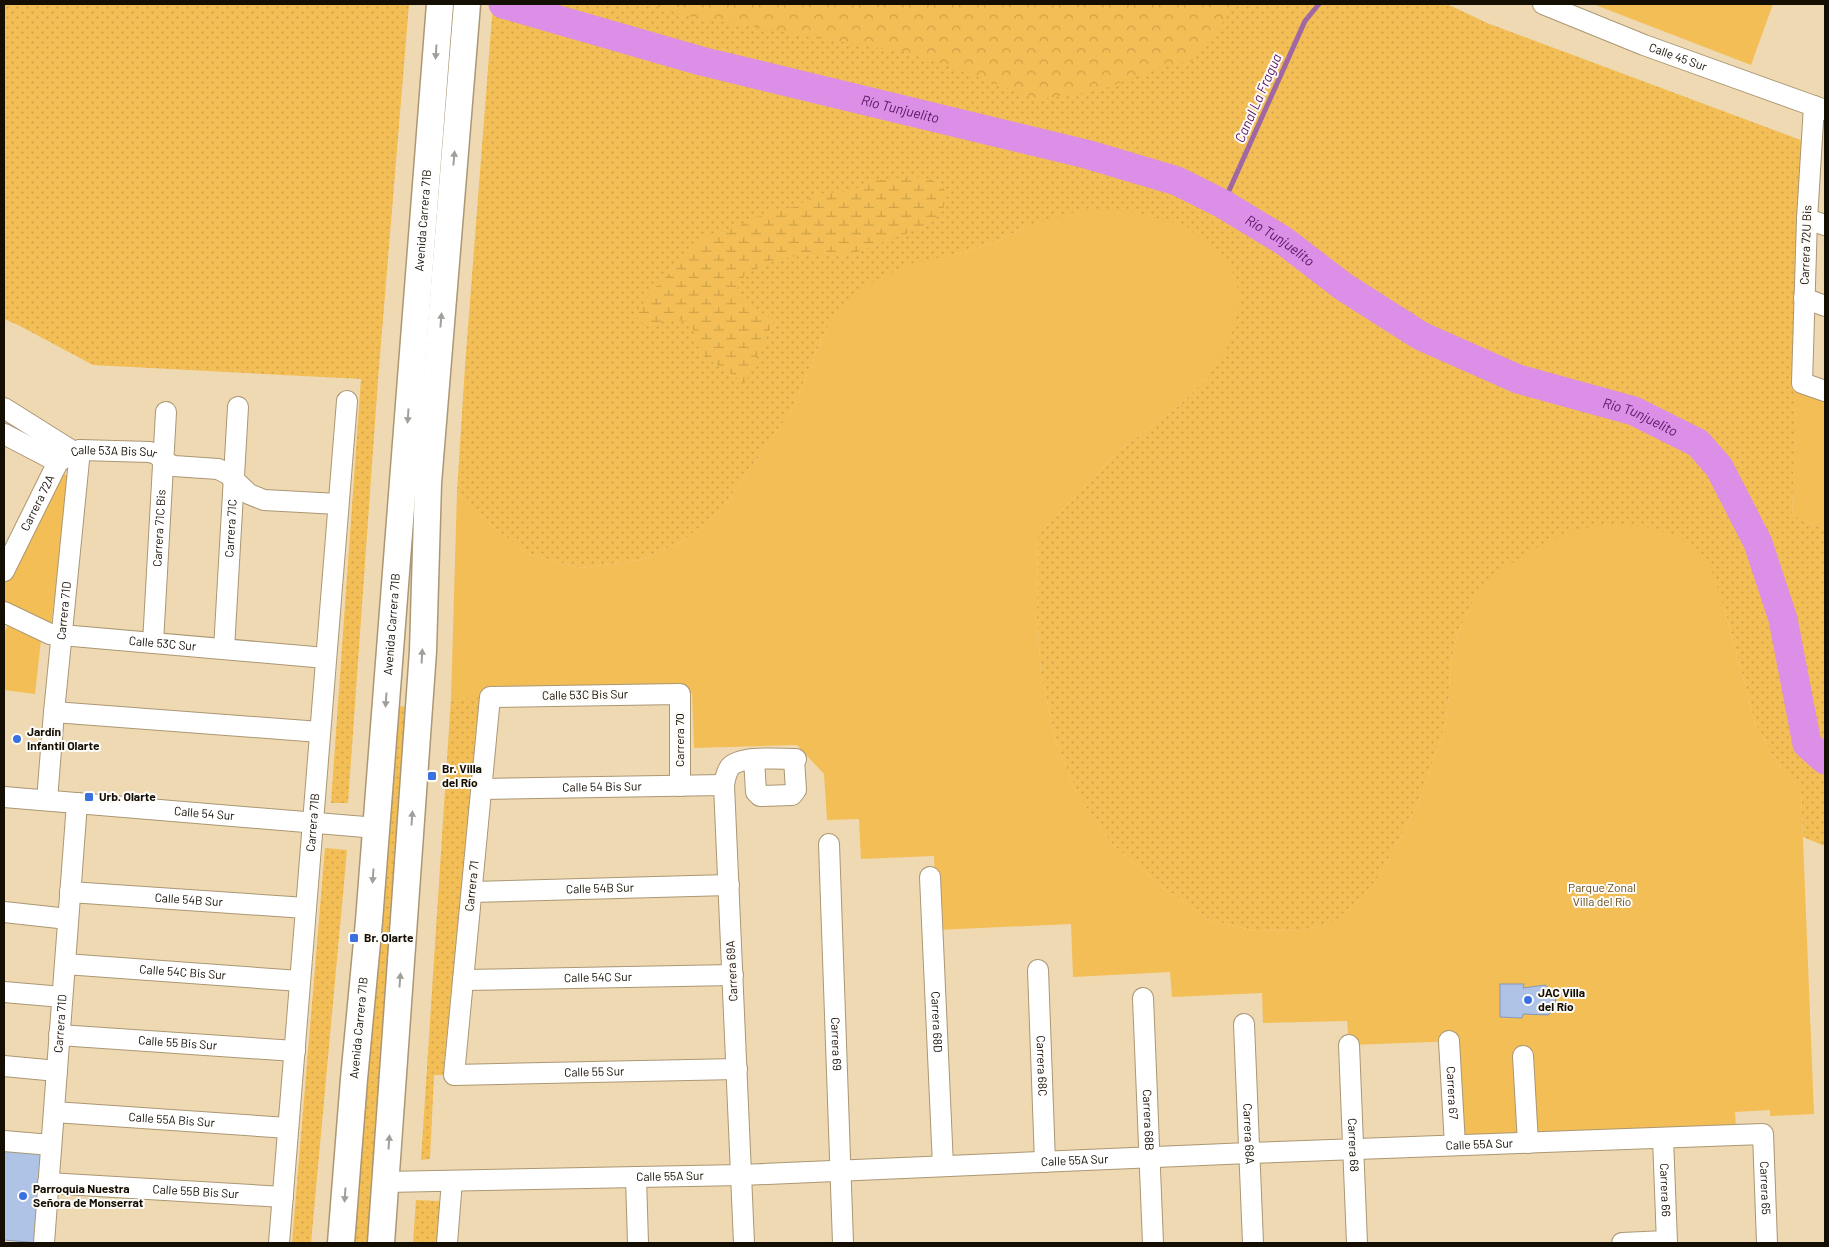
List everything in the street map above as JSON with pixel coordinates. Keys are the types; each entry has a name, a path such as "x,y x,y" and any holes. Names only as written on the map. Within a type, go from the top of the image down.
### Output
{"main road":[{"name":"Avenida Carrera 71B","path":"381,1243 423,651 428,482 424,368 440,4"},
{"name":"Avenida Carrera 71B","path":"341,1243 377,828 424,368 467,4"}],"street":[{"name":"Calle 45 Sur","path":"1544,4 1644,45 1820,108"},
{"path":"1820,108 1825,123"},
{"name":"Carrera 72U Bis","path":"1820,108 1816,222 1804,298 1802,383 1825,391"},
{"path":"1804,298 1825,306"},
{"name":"Carrera 71B","path":"279,1243 347,401"},
{"name":"Carrera 71C","path":"224,649 238,407"},
{"path":"4,408 70,455"},
{"name":"Carrera 71C Bis","path":"153,644 166,412"},
{"name":"Calle 53A Bis Sur","path":"4,434 70,455 150,452 158,454 163,461 174,466 218,469 228,474 249,494 264,500 338,504"},
{"name":"Carrera 72A","path":"4,571 10,538 70,455"},
{"name":"Carrera 71D","path":"47,800 61,636 70,455"},
{"name":"Calle 53C Sur","path":"4,612 40,630 61,636 326,658"},
{"name":"Calle 53C Bis Sur","path":"490,697 680,694"},
{"name":"Carrera 70","path":"680,694 680,786"},
{"name":"Carrera 71","path":"454,1075 490,697"},
{"path":"54,712 320,732"},
{"name":"Carrera 69A","path":"744,1243 724,785 729,768 737,762 754,759 795,759 796,790 792,795 760,796 756,792 754,759"},
{"name":"Calle 54 Bis Sur","path":"482,789 724,785"},
{"name":"Calle 54 Sur","path":"4,797 377,828"},
{"name":"Carrera 71D","path":"44,1243 77,803"},
{"name":"Carrera 69","path":"829,844 844,1243"},
{"name":"Carrera 68D","path":"930,877 942,1166"},
{"name":"Calle 54B Sur","path":"472,892 728,885"},
{"name":"Calle 54B Sur","path":"70,892 306,908"},
{"path":"4,912 68,919"},
{"name":"Calle 54C Bis Sur","path":"65,964 300,980"},
{"name":"Carrera 68C","path":"1038,970 1045,1162"},
{"name":"Calle 54C Sur","path":"463,980 733,975"},
{"path":"4,992 62,997"},
{"name":"Carrera 68B","path":"1143,998 1153,1243"},
{"name":"Carrera 68A","path":"1244,1024 1253,1243"},
{"name":"Calle 55 Bis Sur","path":"59,1035 295,1051"},
{"name":"Carrera 67","path":"1449,1041 1455,1145"},
{"name":"Carrera 68","path":"1349,1046 1357,1243"},
{"path":"1523,1056 1528,1142"},
{"path":"4,1066 56,1071"},
{"name":"Calle 55 Sur","path":"454,1075 737,1069"},
{"name":"Calle 55A Bis Sur","path":"54,1112 288,1128"},
{"name":"Calle 55A Sur","path":"386,1182 742,1175 1249,1153 1763,1134"},
{"name":"Carrera 65","path":"1763,1134 1767,1243"},
{"name":"Carrera 66","path":"1663,1138 1666,1242"},
{"path":"4,1141 51,1145"},
{"path":"636,1177 638,1243"},
{"path":"447,1243 452,1180"},
{"name":"Calle 55B Bis Sur","path":"48,1183 283,1197"},
{"path":"1622,1243 1666,1242"}],"green space":[{"path":"4,4 409,4 378,380 348,803 331,803 361,379 93,365 4,319"},
{"path":"493,4 1447,4 1487,23 1806,142 1792,515 1825,529 1825,846 1803,837 1801,790 1775,760 1755,723 1724,606 1474,599 1457,635 1450,668 1445,726 1418,804 1373,887 1335,922 1303,930 1256,931 1210,920 1163,887 1112,844 1078,796 1056,741 1041,674 1037,618 1038,535 1121,449 1173,411 1208,378 1029,225 1000,240 956,254 826,329 792,410 720,511 683,541 640,560 581,568 528,554 493,527 457,492"},
{"path":"656,4 1231,4 1224,21 1192,61 1153,70 1098,91 1038,99 915,54 687,16"},
{"path":"1593,4 1773,4 1751,65"},
{"path":"915,177 930,179 943,187 947,197 942,212 929,225 849,255 816,253 780,259 746,273 734,294 774,321 745,383 699,353 691,322 670,319 646,326 635,316 649,294 687,256 695,245 711,234 730,230 773,210 795,207 817,194 852,191 870,181"},
{"name":"Parque Zonal Villa del Río","path":"1081,210 1129,211 1184,225 1229,261 1241,298 1229,344 1208,378 1173,411 1121,449 1038,535 1037,618 1041,674 1056,741 1078,796 1112,844 1163,887 1210,920 1256,931 1303,930 1335,922 1373,887 1418,804 1445,726 1450,668 1457,635 1474,599 1504,568 1565,533 1603,524 1646,527 1681,537 1708,560 1724,606 1755,723 1775,760 1801,790 1814,1114 1770,1116 1770,1110 1735,1112 1736,1129 1464,1140 1459,1041 1349,1045 1347,1021 1263,1023 1262,993 1172,997 1170,972 1073,977 1071,924 937,930 934,856 861,859 859,819 827,820 824,774 797,745 694,748 692,693 451,698 457,492 493,527 528,554 581,568 640,560 683,541 720,511 792,410 826,329 857,290 909,264 956,254 1000,240 1029,225"},
{"path":"1796,391 1825,401 1825,529 1792,515"},
{"path":"61,474 69,475 51,626 4,603 4,580"},
{"path":"8,624 41,640 35,694 4,690 4,634"},
{"path":"480,697 443,1075 434,1075 430,1159 421,1160 451,698"},
{"path":"397,706 409,707 370,1243 354,1243"},
{"path":"325,848 347,850 311,1243 292,1243"},
{"path":"416,1200 440,1201 437,1243 413,1243"}],"building":[{"name":"JAC Villa del Río","path":"1500,984 1524,984 1523,988 1545,985 1554,992 1556,997 1554,1010 1548,1015 1523,1014 1522,1018 1500,1017"},
{"name":"Parroquia Nuestra Señora de Monserrat","path":"4,1149 45,1151 39,1243 4,1240"}],"waterway":[{"name":"Río Tunjuelito","path":"503,4 701,61 1086,154 1177,181 1223,204 1284,241 1344,287 1421,336 1518,379 1634,411 1698,443 1719,467 1758,543 1783,619 1807,744 1825,760"},
{"name":"Canal La Fragua","path":"1223,204 1305,21 1319,4"}],"place":[{"name":"Jardín Infantil Olarte","path":"17,739"},
{"name":"Br. Villa del Río","path":"432,776"},
{"name":"Urb. Olarte","path":"89,797"},
{"name":"Br. Olarte","path":"354,938"},
{"name":"JAC Villa del Río","path":"1528,1000"},
{"name":"Parroquia Nuestra Señora de Monserrat","path":"23,1196"}]}
